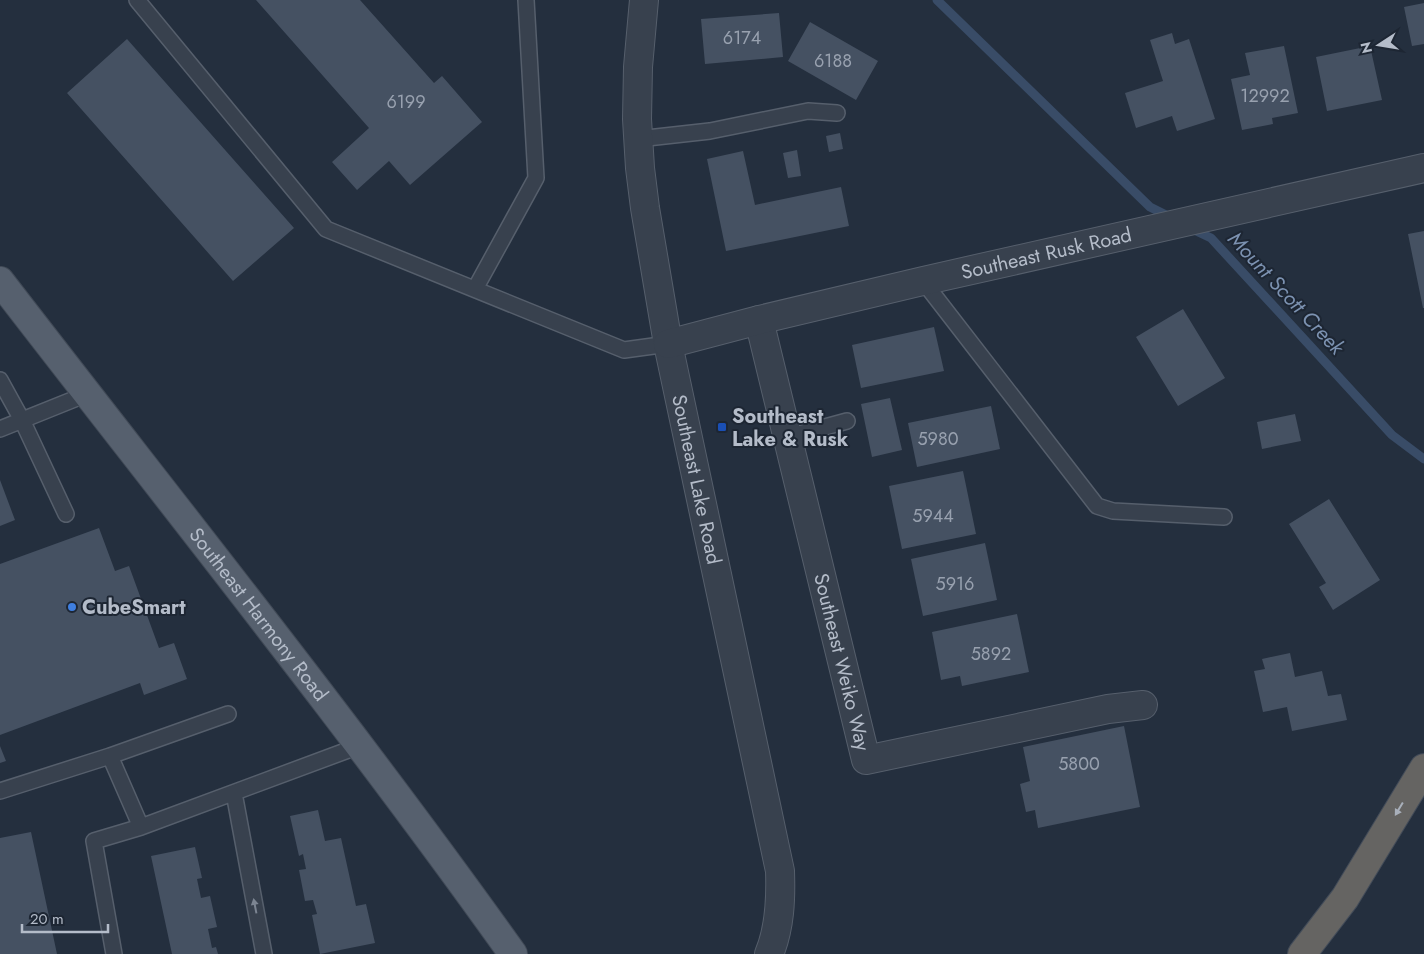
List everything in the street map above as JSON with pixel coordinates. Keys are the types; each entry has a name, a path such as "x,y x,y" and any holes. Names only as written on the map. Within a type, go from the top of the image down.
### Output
{"highway":[{"path":"1302,954 1345,898 1424,768"}],"main road":[{"name":"Southeast Harmony Road","path":"0,281 458,877 513,954"}],"street":[{"name":"Southeast Lake Road","path":"644,0 638,67 638,139 645,208 668,344 780,871 779,913 770,954"},
{"name":"Southeast Rusk Road","path":"668,344 923,281 1424,168"},
{"name":"Southeast Weiko Way","path":"759,320 866,760 1108,710 1143,705"}],"lane":[{"path":"137,0 326,229 624,350 668,344"},
{"path":"474,289 536,178 526,0"},
{"path":"638,139 710,131 808,111 837,113"},
{"path":"923,281 1098,506 1113,511 1224,517"},
{"path":"0,380 22,420 66,514"},
{"path":"0,429 87,394"},
{"path":"788,437 847,421"},
{"path":"0,791 110,756 228,714"},
{"path":"114,954 94,840 140,827 358,746"},
{"path":"110,756 140,827"},
{"path":"234,793 264,954"}],"building":[{"path":"256,0 360,0 434,83 442,76 482,122 410,185 389,161 357,190 332,162 369,128"},
{"path":"1424,3 1424,44 1412,46 1404,7"},
{"path":"779,13 783,57 705,64 701,19"},
{"path":"810,22 878,61 856,100 788,61"},
{"path":"1172,33 1175,44 1189,39 1215,119 1177,131 1172,116 1136,128 1125,93 1163,81 1150,40"},
{"path":"127,39 294,228 233,281 67,93"},
{"path":"1284,46 1298,113 1272,118 1273,124 1242,130 1231,79 1250,75 1245,53"},
{"path":"1370,46 1382,100 1327,111 1316,57"},
{"path":"840,133 843,149 829,152 826,136"},
{"path":"797,150 801,176 788,178 783,153"},
{"path":"743,151 755,205 841,187 849,226 726,251 707,159"},
{"path":"1424,231 1424,308 1423,308 1408,234"},
{"path":"1183,309 1225,378 1178,406 1136,337"},
{"path":"934,327 944,371 861,388 852,345"},
{"path":"890,398 902,450 872,457 861,404"},
{"path":"991,406 1000,449 917,467 908,423"},
{"path":"1295,414 1301,441 1262,449 1257,422"},
{"path":"963,471 976,534 902,549 889,486"},
{"path":"0,480 15,520 0,526"},
{"path":"1329,499 1380,580 1333,610 1319,587 1326,583 1289,524"},
{"name":"CubeSmart","path":"99,528 115,571 129,566 159,648 174,643 187,679 144,695 140,683 0,735 0,564"},
{"path":"985,543 997,600 923,616 911,559"},
{"path":"1017,614 1029,672 962,686 960,676 941,680 932,632"},
{"path":"1290,653 1295,677 1322,671 1328,696 1341,694 1347,720 1292,731 1287,707 1263,712 1254,671 1265,669 1262,659"},
{"path":"1124,726 1140,807 1038,828 1035,810 1026,812 1020,784 1030,781 1023,747"},
{"path":"0,746 6,761 0,763"},
{"path":"318,810 325,841 341,838 356,906 366,904 375,943 320,954 312,915 317,914 313,900 305,901 299,870 306,869 303,854 299,856 290,816"},
{"path":"31,832 57,954 0,954 0,838"},
{"path":"195,847 202,878 197,879 201,898 210,896 217,927 208,929 212,948 216,947 218,954 172,954 151,856"}],"waterway":[{"name":"Mount Scott Creek","path":"937,0 1150,207 1172,218"},
{"name":"Mount Scott Creek","path":"1190,228 1211,238 1392,435 1424,459"}],"place":[{"name":"Southeast Lake & Rusk","path":"722,427"},
{"name":"CubeSmart","path":"72,607"}]}
